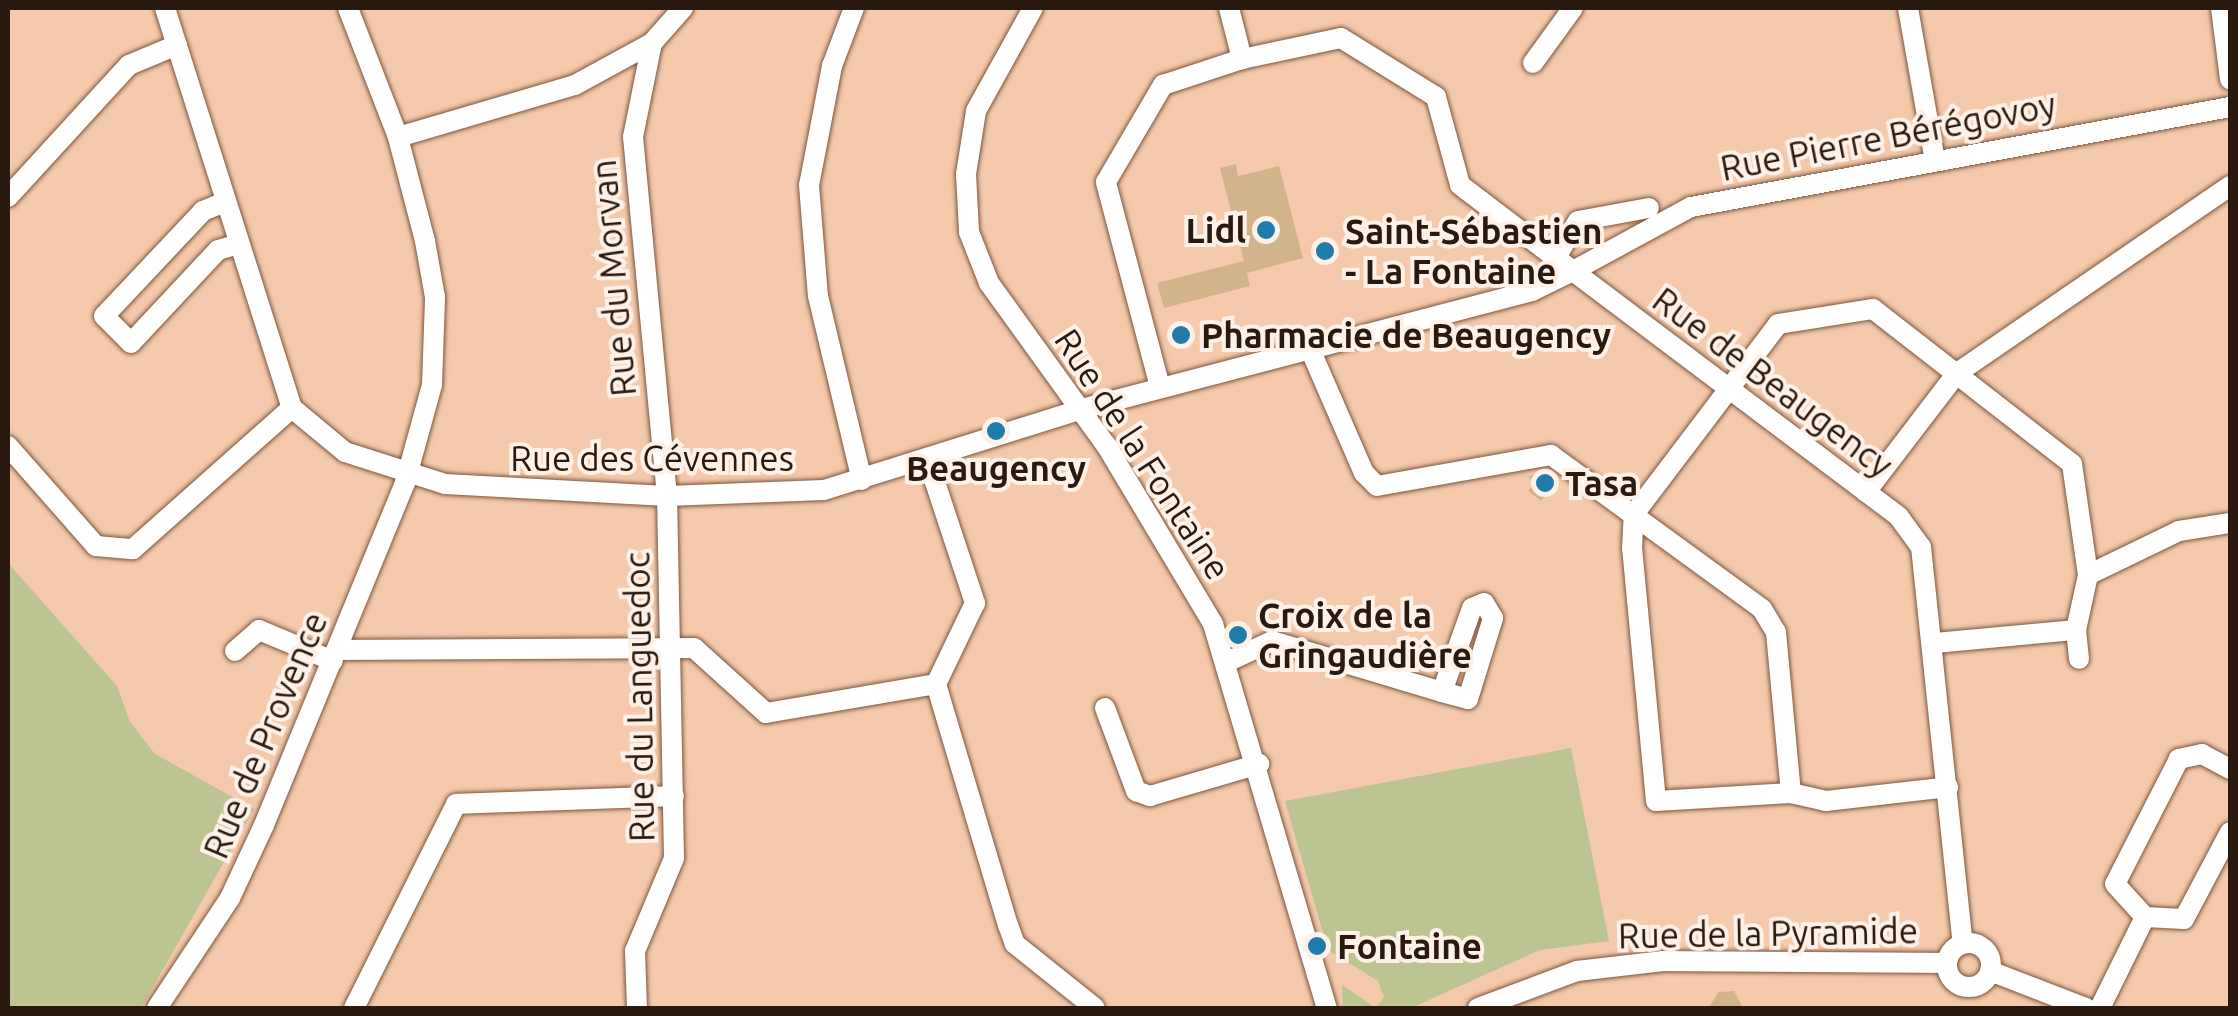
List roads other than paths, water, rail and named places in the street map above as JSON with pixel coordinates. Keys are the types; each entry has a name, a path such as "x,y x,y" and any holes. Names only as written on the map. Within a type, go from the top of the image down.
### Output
{"street":[{"path":"8,446 96,546 133,549 292,408 165,8"},
{"name":"Rue de Provence","path":"156,1008 230,898 335,655 408,475 437,341 425,241 398,137 348,8"},
{"name":"Rue du Morvan","path":"667,496 633,137 652,43 682,8"},
{"path":"854,8 832,66 809,186 818,296 862,480"},
{"name":"Rue de la Fontaine","path":"1033,8 976,111 967,217 990,284 1082,409 1229,662 1327,1008"},
{"path":"1229,8 1242,58"},
{"path":"1533,63 1573,8"},
{"path":"1908,8 1934,156"},
{"path":"2221,8 2230,78"},
{"name":"Rue de Beaugency","path":"1160,388 1106,182 1163,85 1242,58 1340,38 1436,97 1460,185 1866,492 1921,547 1935,644 1963,944"},
{"path":"398,137 575,85 652,43"},
{"path":"8,197 129,65 177,45"},
{"name":"Rue Pierre Bérégovoy","path":"1573,271 1691,207 1934,156 2230,107"},
{"path":"1866,492 1957,373 2230,186"},
{"path":"225,202 203,210 104,316 131,342 218,250 238,244"},
{"path":"1556,256 1578,220 1649,208"},
{"path":"1082,409 1532,292 1573,271"},
{"path":"1948,787 1826,800 1791,793 1656,801 1634,514 1778,324 1873,309 2072,464 2088,575 2076,630 2079,659"},
{"path":"1310,349 1364,474 1377,486 1536,453 1552,455 1772,619 1791,793"},
{"name":"Rue des Cévennes","path":"292,408 325,442 408,475 495,490 667,496 764,496 862,480 1082,409"},
{"path":"928,461 975,603 936,684 1015,944 1095,1008"},
{"name":"Rue du Languedoc","path":"637,1008 635,951 668,883 674,796 667,496"},
{"path":"2088,575 2179,531 2230,523"},
{"path":"234,651 259,630 335,655 673,645 694,648 766,713 936,684"},
{"path":"1935,644 2076,630"},
{"path":"1229,662 1272,641 1442,692"},
{"path":"1105,708 1128,783 1150,796 1258,764"},
{"path":"2230,769 2202,754 2178,759 2115,884 2145,917 2184,919 2230,832"},
{"path":"354,1008 456,804 674,796"},
{"path":"2100,1008 2145,917"},
{"path":"1963,944 1984,950 1990,971 1970,998 1954,982 1946,963 1963,944"},
{"name":"Rue de la Pyramide","path":"1478,1008 1524,999 1577,971 1663,961 1946,963"},
{"path":"1990,971 2086,1008"}],"place":[{"name":"Lidl","path":"1266,230"},
{"name":"Saint-Sébastien - La Fontaine","path":"1325,251"},
{"name":"Pharmacie de Beaugency","path":"1181,335"},
{"name":"Beaugency","path":"996,431"},
{"name":"Tasa","path":"1545,483"},
{"name":"Croix de la Gringaudière","path":"1238,635"},
{"name":"Fontaine","path":"1317,946"}]}
